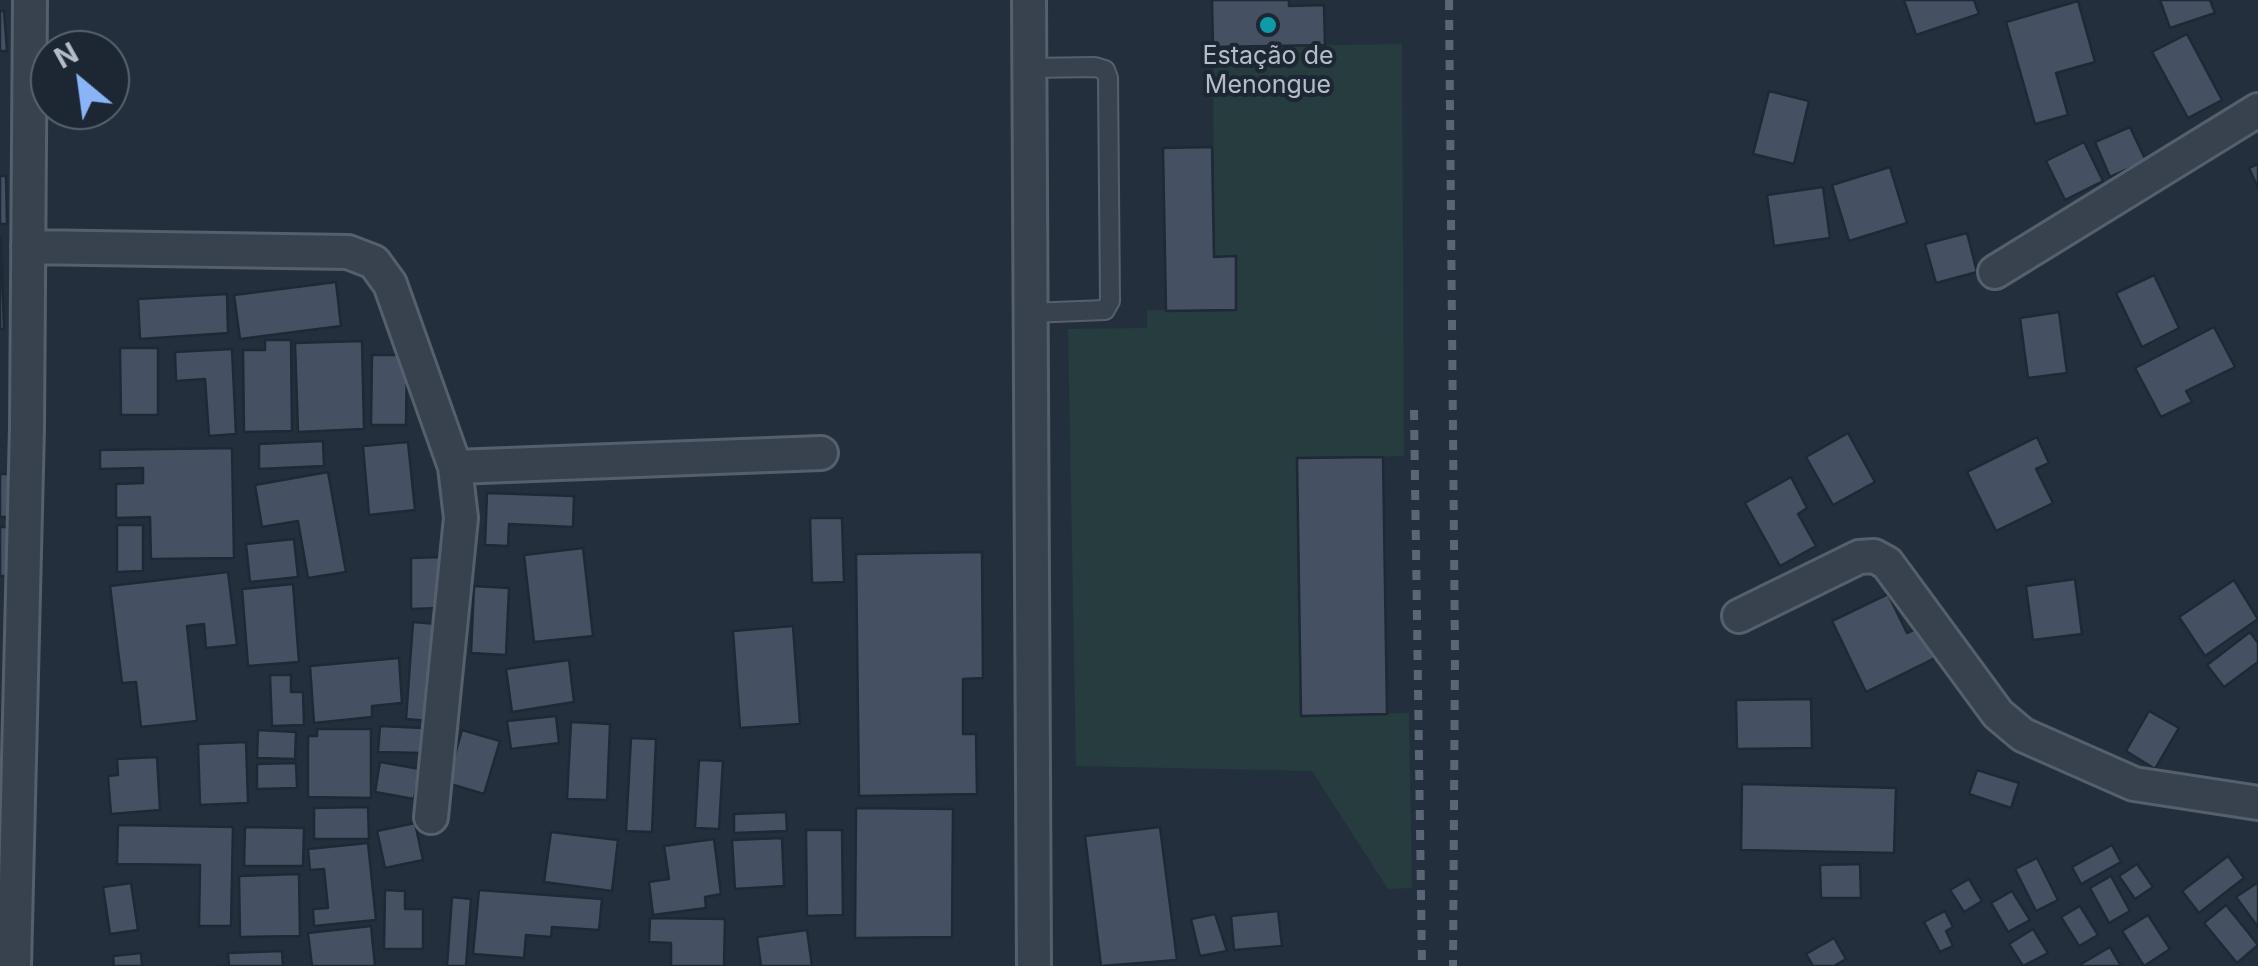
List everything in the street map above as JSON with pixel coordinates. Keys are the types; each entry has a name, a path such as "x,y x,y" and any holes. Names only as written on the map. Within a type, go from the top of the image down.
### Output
{"street":[{"path":"14,966 28,427 13,354 28,247 30,0"},
{"path":"1028,0 1034,966"},
{"path":"1995,272 2258,110"},
{"path":"28,247 348,252 374,262 390,284 455,468 461,518 431,817"},
{"path":"455,468 821,453"},
{"path":"1739,616 1859,558 1874,556 1887,563 1998,714 2024,735 2134,784 2258,802"}],"lane":[{"path":"1029,68 1105,70 1110,282 1110,301 1105,310 1030,313"}],"green space":[{"path":"1402,44 1404,456 1297,459 1301,715 1409,713 1412,888 1388,889 1312,771 1076,766 1068,329 1147,328 1147,310 1236,310 1236,256 1214,257 1213,47"}],"building":[{"name":"Estação de Menongue","path":"1212,0 1289,0 1289,6 1324,5 1325,45 1213,47"},
{"path":"1904,0 1974,0 1979,14 1916,35"},
{"path":"2160,0 2210,0 2215,13 2170,28"},
{"path":"2078,1 2095,62 2056,73 2068,115 2035,124 2006,22"},
{"path":"0,11 4,11 7,51 0,51"},
{"path":"2187,34 2222,100 2188,118 2152,52"},
{"path":"1769,91 1809,101 1794,164 1753,154"},
{"path":"2130,127 2146,161 2110,177 2095,142"},
{"path":"2084,142 2103,181 2065,200 2046,161"},
{"path":"1212,147 1214,257 1236,256 1236,310 1166,311 1163,148"},
{"path":"2258,164 2258,188 2249,168"},
{"path":"1890,167 1907,223 1849,241 1832,185"},
{"path":"0,176 6,176 7,224 0,224"},
{"path":"1823,187 1830,238 1774,246 1767,195"},
{"path":"1967,233 1977,272 1936,283 1925,244"},
{"path":"1,238 4,329 0,329"},
{"path":"2154,275 2179,328 2142,347 2116,293"},
{"path":"336,282 341,326 240,339 234,295"},
{"path":"227,294 228,333 140,339 138,299"},
{"path":"2059,312 2067,373 2028,378 2020,318"},
{"path":"2214,327 2235,367 2186,391 2192,402 2161,417 2135,368"},
{"path":"265,340 291,340 292,431 244,432 243,350 265,350"},
{"path":"362,341 364,429 298,432 295,343"},
{"path":"120,348 158,348 158,415 121,415"},
{"path":"232,349 236,434 209,436 205,379 176,381 175,352"},
{"path":"372,355 407,355 406,425 371,425"},
{"path":"1848,433 1875,482 1833,505 1806,457"},
{"path":"2037,437 2049,463 2036,469 2053,503 1996,531 1967,472"},
{"path":"323,441 324,466 259,469 259,444"},
{"path":"408,442 415,510 369,515 363,446"},
{"path":"232,448 234,558 151,559 150,517 116,518 116,484 143,483 143,468 100,469 100,450"},
{"path":"1383,457 1387,714 1301,716 1297,458"},
{"path":"328,472 346,572 308,578 298,521 262,527 255,485"},
{"path":"0,474 12,474 12,517 0,517"},
{"path":"1791,477 1807,508 1798,514 1816,546 1780,566 1745,503"},
{"path":"487,493 574,496 573,527 509,524 508,546 485,545"},
{"path":"810,518 842,518 844,582 812,583"},
{"path":"117,525 143,525 143,571 117,572"},
{"path":"0,527 8,527 7,576 0,576"},
{"path":"294,539 298,577 250,582 246,544"},
{"path":"583,548 593,636 534,642 524,555"},
{"path":"982,552 983,678 963,679 963,734 976,734 977,794 859,796 856,554"},
{"path":"440,557 440,608 411,609 411,558"},
{"path":"228,572 237,645 206,648 204,624 187,626 197,721 141,727 136,682 122,683 110,586"},
{"path":"2075,579 2082,634 2033,640 2026,586"},
{"path":"2234,580 2258,619 2205,656 2179,617"},
{"path":"293,584 299,662 248,666 242,589"},
{"path":"474,586 509,588 506,655 471,653"},
{"path":"1888,594 1907,633 1924,625 1939,656 1866,692 1832,621"},
{"path":"413,622 437,624 429,721 406,719"},
{"path":"793,626 800,724 740,728 733,631"},
{"path":"2250,632 2258,643 2258,662 2224,687 2207,665"},
{"path":"399,658 402,703 372,706 372,717 314,723 310,666"},
{"path":"569,660 574,702 512,712 506,669"},
{"path":"270,675 291,675 291,692 303,692 304,725 272,726"},
{"path":"1811,699 1812,748 1737,749 1736,700"},
{"path":"2149,711 2179,728 2155,769 2126,751"},
{"path":"556,716 559,743 511,749 507,721"},
{"path":"571,722 610,724 607,800 567,799"},
{"path":"380,726 423,728 422,753 378,752"},
{"path":"317,729 371,729 371,798 308,797 308,736 317,736"},
{"path":"258,730 296,732 295,759 257,758"},
{"path":"462,730 500,741 484,794 447,783"},
{"path":"631,738 656,739 652,832 626,831"},
{"path":"246,742 248,803 200,805 198,744"},
{"path":"157,757 160,810 111,814 108,776 118,775 117,759"},
{"path":"699,760 723,761 719,829 695,828"},
{"path":"380,762 420,769 414,799 375,792"},
{"path":"296,763 297,788 257,789 257,764"},
{"path":"1977,770 2019,783 2011,808 1969,794"},
{"path":"1742,784 1896,788 1894,853 1741,850"},
{"path":"368,807 369,839 314,839 314,808"},
{"path":"856,808 953,809 952,937 855,938"},
{"path":"786,812 787,831 734,833 734,814"},
{"path":"415,823 423,860 385,868 377,831"},
{"path":"118,825 233,827 231,926 199,926 200,865 117,864"},
{"path":"245,827 304,828 303,866 244,866"},
{"path":"1160,827 1177,960 1101,966 1085,836"},
{"path":"806,830 842,830 843,915 807,916"},
{"path":"551,832 618,840 612,891 544,882"},
{"path":"782,838 784,886 735,889 732,840"},
{"path":"714,839 721,894 705,897 706,908 653,915 649,882 669,879 664,846"},
{"path":"368,843 376,920 314,926 313,909 328,908 324,869 310,870 308,849"},
{"path":"2112,845 2121,862 2081,884 2072,867"},
{"path":"2228,856 2244,878 2199,913 2182,891"},
{"path":"2037,858 2058,900 2036,911 2015,869"},
{"path":"1860,864 1861,898 1821,898 1820,865"},
{"path":"2137,864 2153,887 2135,899 2119,876"},
{"path":"299,874 300,936 240,937 239,876"},
{"path":"2111,876 2130,911 2109,923 2090,888"},
{"path":"1969,879 1982,901 1964,912 1950,890"},
{"path":"131,883 138,930 110,934 103,887"},
{"path":"2258,884 2258,927 2236,897"},
{"path":"385,890 405,891 405,909 423,909 423,949 384,949"},
{"path":"479,890 602,899 599,930 552,927 551,937 526,935 524,958 473,954"},
{"path":"2012,891 2030,920 2008,932 1991,903"},
{"path":"452,897 471,899 466,966 447,966"},
{"path":"2226,905 2258,945 2237,963 2204,923"},
{"path":"2080,906 2098,935 2079,946 2061,917"},
{"path":"1278,911 1282,946 1234,950 1231,916"},
{"path":"1945,911 1953,927 1946,931 1953,946 1940,952 1924,922"},
{"path":"1215,914 1227,951 1200,956 1191,919"},
{"path":"2148,915 2170,949 2144,966 2122,931"},
{"path":"650,918 725,919 724,966 671,966 671,943 649,942"},
{"path":"371,926 375,966 312,966 308,933"},
{"path":"2033,929 2048,953 2023,966 2009,944"},
{"path":"807,930 812,966 761,966 757,937"},
{"path":"1834,938 1846,959 1834,966 1813,966 1806,954"},
{"path":"2110,947 2121,966 2082,966 2081,964"},
{"path":"282,951 283,966 229,966 228,953"},
{"path":"141,953 142,966 114,966 113,956"}],"railway":[{"path":"1449,0 1455,652 1453,966"},
{"path":"1414,410 1422,966"}],"place":[{"name":"Estação de Menongue","path":"1268,25"}]}
